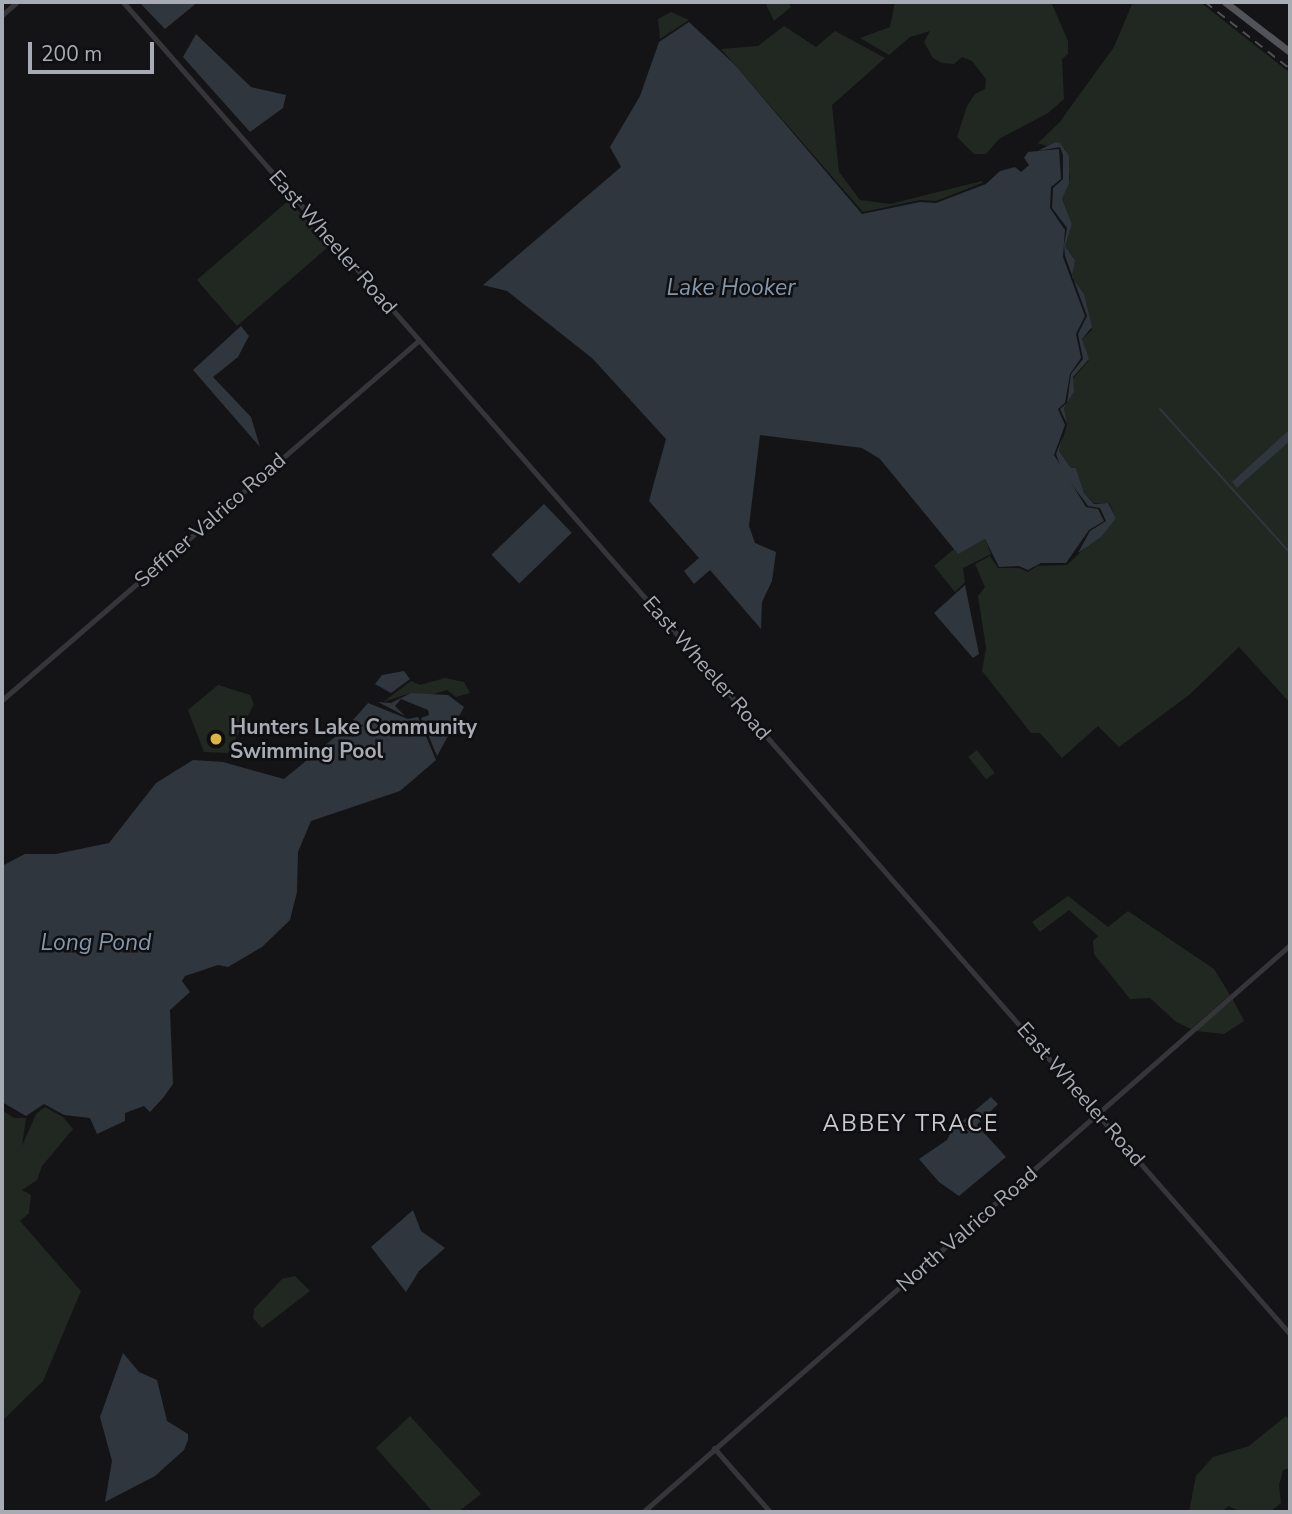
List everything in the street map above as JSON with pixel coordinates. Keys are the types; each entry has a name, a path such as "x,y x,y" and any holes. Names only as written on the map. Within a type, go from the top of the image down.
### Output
{"main road":[{"path":"1225,2 1290,52"}],"street":[{"path":"2,15 17,2"},
{"name":"East Wheeler Road","path":"123,2 1290,1334"},
{"name":"Seffner Valrico Road","path":"2,701 418,341"},
{"name":"North Valrico Road","path":"643,1512 1290,945"},
{"path":"714,1448 770,1512"}],"shaded area":[{"path":"765,2 788,2 791,7 774,21"},
{"path":"895,2 1051,2 1068,41 1068,54 1062,59 1064,99 1048,113 999,139 986,154 974,154 957,137 967,106 975,94 985,89 986,79 972,61 962,57 954,64 942,63 933,58 924,42 930,31 910,37 889,55 860,38 890,27"},
{"path":"1133,2 1200,2 1290,73 1290,429 1233,482 1238,487 1290,441 1290,703 1239,647 1189,695 1119,747 1098,726 1062,758 1040,733 1031,733 982,671 986,648 978,596 985,587 975,564 990,556 998,568 1019,568 1028,572 1037,566 1067,565 1116,518 1109,503 1094,503 1084,493 1076,468 1071,468 1059,451 1067,425 1064,408 1074,392 1071,381 1089,360 1082,339 1092,330 1084,294 1072,277 1074,258 1065,246 1072,224 1062,199 1070,178 1065,149 1054,142 1047,146 1038,143 1059,123 1114,47"},
{"path":"671,12 689,20 660,39 658,19"},
{"path":"784,26 816,47 835,31 885,58 832,105 839,172 860,200 890,204 982,183 936,201 920,200 863,212 721,49 758,46"},
{"path":"289,200 329,246 237,326 197,280"},
{"path":"985,539 991,554 963,568 965,582 955,592 934,566 954,549 958,553"},
{"path":"445,678 464,682 470,693 456,697 447,690 427,696 411,693 383,702 411,681 420,685"},
{"path":"218,685 250,695 254,704 228,753 204,752 188,710"},
{"path":"977,750 995,773 986,780 968,757"},
{"path":"1068,896 1108,927 1128,911 1214,969 1230,995 1191,1029 1175,1021 1150,998 1130,999 1094,954 1093,941 1098,936 1069,910 1040,932 1032,922"},
{"path":"1232,998 1244,1021 1224,1034 1196,1031"},
{"path":"45,1107 63,1117 73,1129 42,1166 37,1180 22,1190 31,1195 29,1213 20,1221 81,1291 43,1381 2,1421 2,1110 14,1118 26,1118 22,1146 36,1114"},
{"path":"295,1276 310,1291 262,1328 253,1318 254,1309 282,1279"},
{"path":"410,1416 481,1494 458,1512 433,1512 376,1448"},
{"path":"1286,1416 1290,1421 1290,1468 1283,1470 1279,1485 1281,1503 1270,1512 1243,1512 1228,1506 1222,1512 1189,1512 1196,1476 1213,1457 1249,1446"}],"water":[{"path":"139,2 198,2 165,29"},
{"name":"Lake Hooker","path":"689,22 735,65 862,214 920,202 936,203 986,184 1000,171 1015,167 1021,172 1029,165 1024,158 1028,152 1059,149 1061,179 1051,187 1050,208 1065,230 1063,257 1085,316 1076,334 1081,358 1070,374 1065,403 1058,409 1065,425 1054,455 1086,507 1098,509 1104,521 1089,530 1066,563 1041,563 1028,570 1019,566 999,567 985,539 958,554 880,459 862,448 760,435 749,526 755,543 776,552 772,581 762,602 761,629 710,570 694,584 684,571 699,558 649,501 666,439 592,358 507,291 483,285 621,167 610,147 640,96 659,42"},
{"path":"196,34 251,87 286,95 283,108 250,132 183,57"},
{"path":"1055,142 1060,143 1069,156 1069,183 1062,199 1072,224 1065,246 1075,260 1072,276 1065,256 1064,245 1067,228 1052,208 1053,188 1063,179 1063,155 1060,147 1038,151"},
{"path":"1073,279 1084,294 1092,327 1082,339 1089,359 1073,377 1074,392 1064,408 1067,424 1060,409 1067,403 1071,374 1083,359 1078,334 1087,316"},
{"path":"241,326 249,336 238,357 213,377 251,417 260,447 193,370"},
{"path":"1290,429 1290,441 1237,488 1232,482"},
{"path":"1063,436 1059,451 1071,468 1076,468 1084,493 1094,504 1108,503 1116,518 1102,536 1078,553 1090,531 1106,521 1100,508 1088,506 1062,471 1056,454"},
{"path":"544,504 572,533 519,583 491,555"},
{"path":"965,585 979,654 973,658 934,613"},
{"path":"404,671 410,679 391,693 375,684 382,675"},
{"path":"411,693 448,695 464,707 437,756 421,718 429,715 428,710 401,699 395,706 405,716 378,702 391,703"},
{"name":"Long Pond","path":"368,703 408,719 418,717 436,760 400,791 311,821 298,852 297,892 290,920 262,947 228,967 218,965 185,976 182,981 190,992 170,1010 173,1084 163,1098 150,1112 144,1106 125,1113 125,1121 97,1134 90,1118 64,1115 44,1104 26,1116 2,1102 2,866 25,854 56,854 109,843 156,783 193,760 223,762 284,779 346,728"},
{"path":"991,1097 998,1104 977,1125 1006,1157 959,1196 939,1182 919,1159 947,1140 952,1130"},
{"path":"413,1210 421,1231 445,1248 419,1271 406,1292 371,1247"},
{"path":"123,1353 139,1372 157,1380 167,1421 188,1434 188,1440 184,1450 155,1476 105,1502 112,1461 100,1417"}],"waterway":[{"path":"1160,409 1290,553"}],"railway":[{"path":"1205,2 1290,69"}],"place":[{"name":"Hunters Lake Community Swimming Pool","path":"216,739"}],"district":[{"name":"ABBEY TRACE","path":"911,1124"}]}
